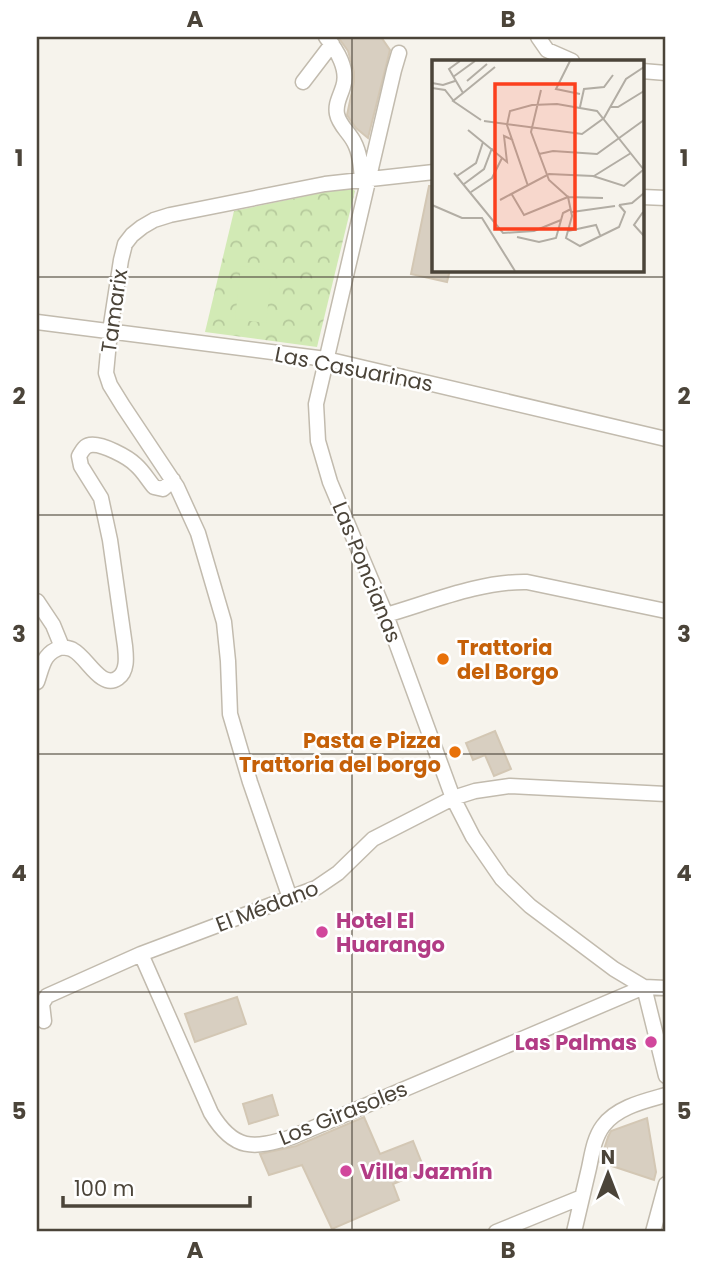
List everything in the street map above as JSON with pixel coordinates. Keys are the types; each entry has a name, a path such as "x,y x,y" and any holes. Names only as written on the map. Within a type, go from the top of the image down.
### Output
{"street":[{"path":"538,37 547,50 570,60"},
{"path":"303,82 329,40 345,74 336,113 354,141 365,179"},
{"name":"Las Poncianas","path":"399,53 365,179 316,404 321,457 387,615 453,798 473,837 502,879 530,905 614,969 644,987 666,988"},
{"path":"644,71 666,73"},
{"name":"Tamarix","path":"290,898 230,714 224,622 198,533 173,480 110,385 106,373 121,260 125,244 132,235 154,220 170,215 325,184 432,172"},
{"path":"644,197 666,198"},
{"name":"Las Casuarinas","path":"37,321 326,359 666,439"},
{"path":"37,682 46,657 53,650 62,647 74,650 107,681 115,681 124,673 125,646 110,540 101,498 81,466 79,456 83,449 89,445 98,446 126,456 158,489 163,489 173,480"},
{"path":"387,615 482,587 510,582 527,582 666,611"},
{"path":"37,601 62,647"},
{"name":"El Médano","path":"44,1021 42,1004 47,996 141,954 316,888 328,881 379,835 453,798 475,791 510,786 666,794"},
{"name":"Los Girasoles","path":"141,954 211,1113 226,1133 251,1146 292,1137 644,987"},
{"path":"644,987 666,1076"},
{"path":"574,1232 596,1142 604,1125 640,1102 666,1095"},
{"path":"653,1232 666,1184"},
{"path":"496,1232 582,1197"}],"green space":[{"path":"350,187 355,191 317,347 205,332 234,211"},
{"path":"241,266 272,270 266,323 235,319"}],"building":[{"path":"338,37 381,37 390,50 368,138 356,128 347,115 354,72 348,51"},
{"path":"429,186 432,186 432,271 450,271 447,282 411,274"},
{"path":"495,731 511,769 494,776 485,755 473,760 466,743"},
{"path":"237,997 246,1024 195,1042 185,1014"},
{"path":"272,1095 278,1115 249,1124 243,1104"},
{"name":"Villa Jazmín","path":"364,1117 380,1154 413,1141 425,1171 393,1184 399,1200 332,1229 302,1165 269,1175 260,1154 296,1146"},
{"path":"647,1118 656,1172 654,1180 600,1162 611,1131"}],"place":[{"name":"Trattoria del Borgo","path":"443,659"},
{"name":"Pasta e Pizza Trattoria del borgo","path":"455,752"},
{"name":"Hotel El Huarango","path":"322,932"},
{"name":"Las Palmas","path":"651,1042"},
{"name":"Villa Jazmín","path":"346,1171"}]}
